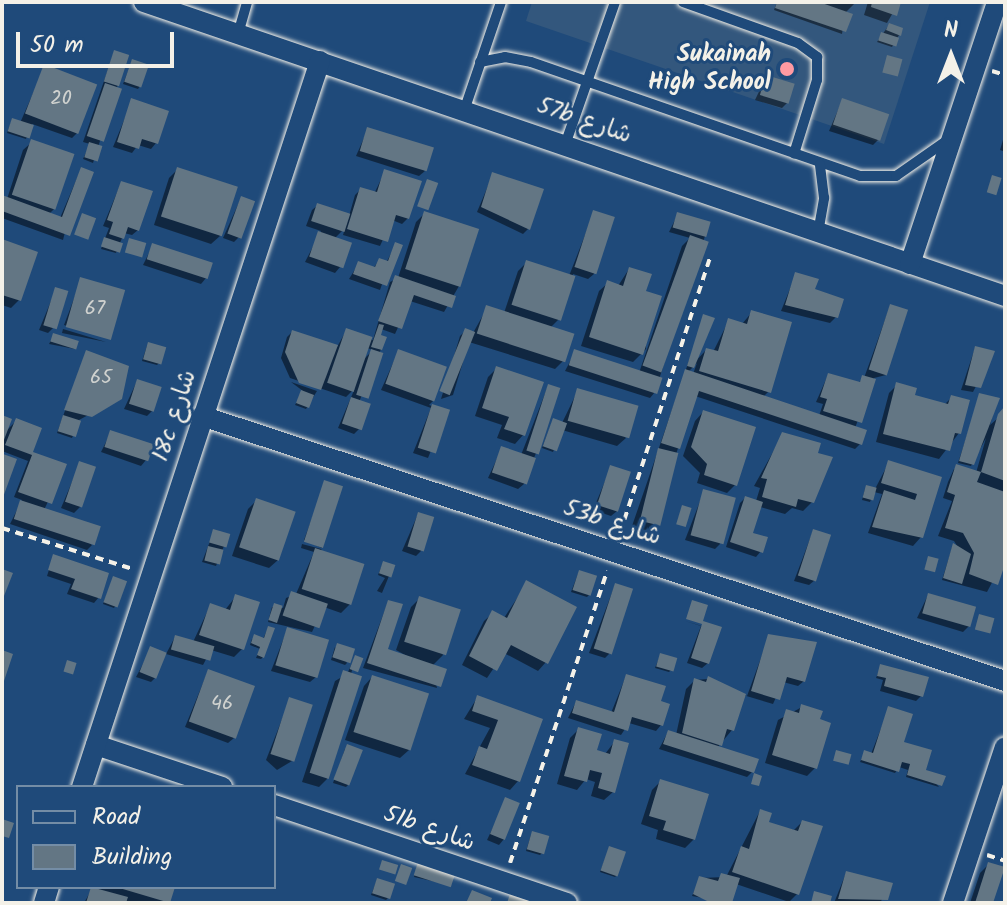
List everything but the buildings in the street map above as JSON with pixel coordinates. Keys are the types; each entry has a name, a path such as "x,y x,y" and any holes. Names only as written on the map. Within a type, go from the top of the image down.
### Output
{"street":[{"name":"57b شارع","path":"144,2 566,142 818,233 1005,296"},
{"path":"910,264 997,2"},
{"name":"18c شارع","path":"83,785 320,61"},
{"name":"53b شارع","path":"202,416 1005,681"},
{"path":"96,745 216,785"},
{"path":"953,903 1005,747"},
{"name":"51b شارع","path":"276,806 567,903"}],"lane":[{"path":"238,34 247,2"},
{"path":"465,108 501,2"},
{"path":"566,142 615,2"},
{"path":"683,2 798,43 817,57 817,80 794,154"},
{"path":"480,62 518,58 860,176 896,176 950,138"},
{"path":"818,233 824,198 820,164"}],"path":[{"path":"503,882 711,254"},
{"path":"2,528 151,575"}],"shaded area":[{"name":"Sukainah High School","path":"532,2 930,2 884,144 526,21"}],"place":[{"name":"Sukainah High School","path":"787,69"}]}
